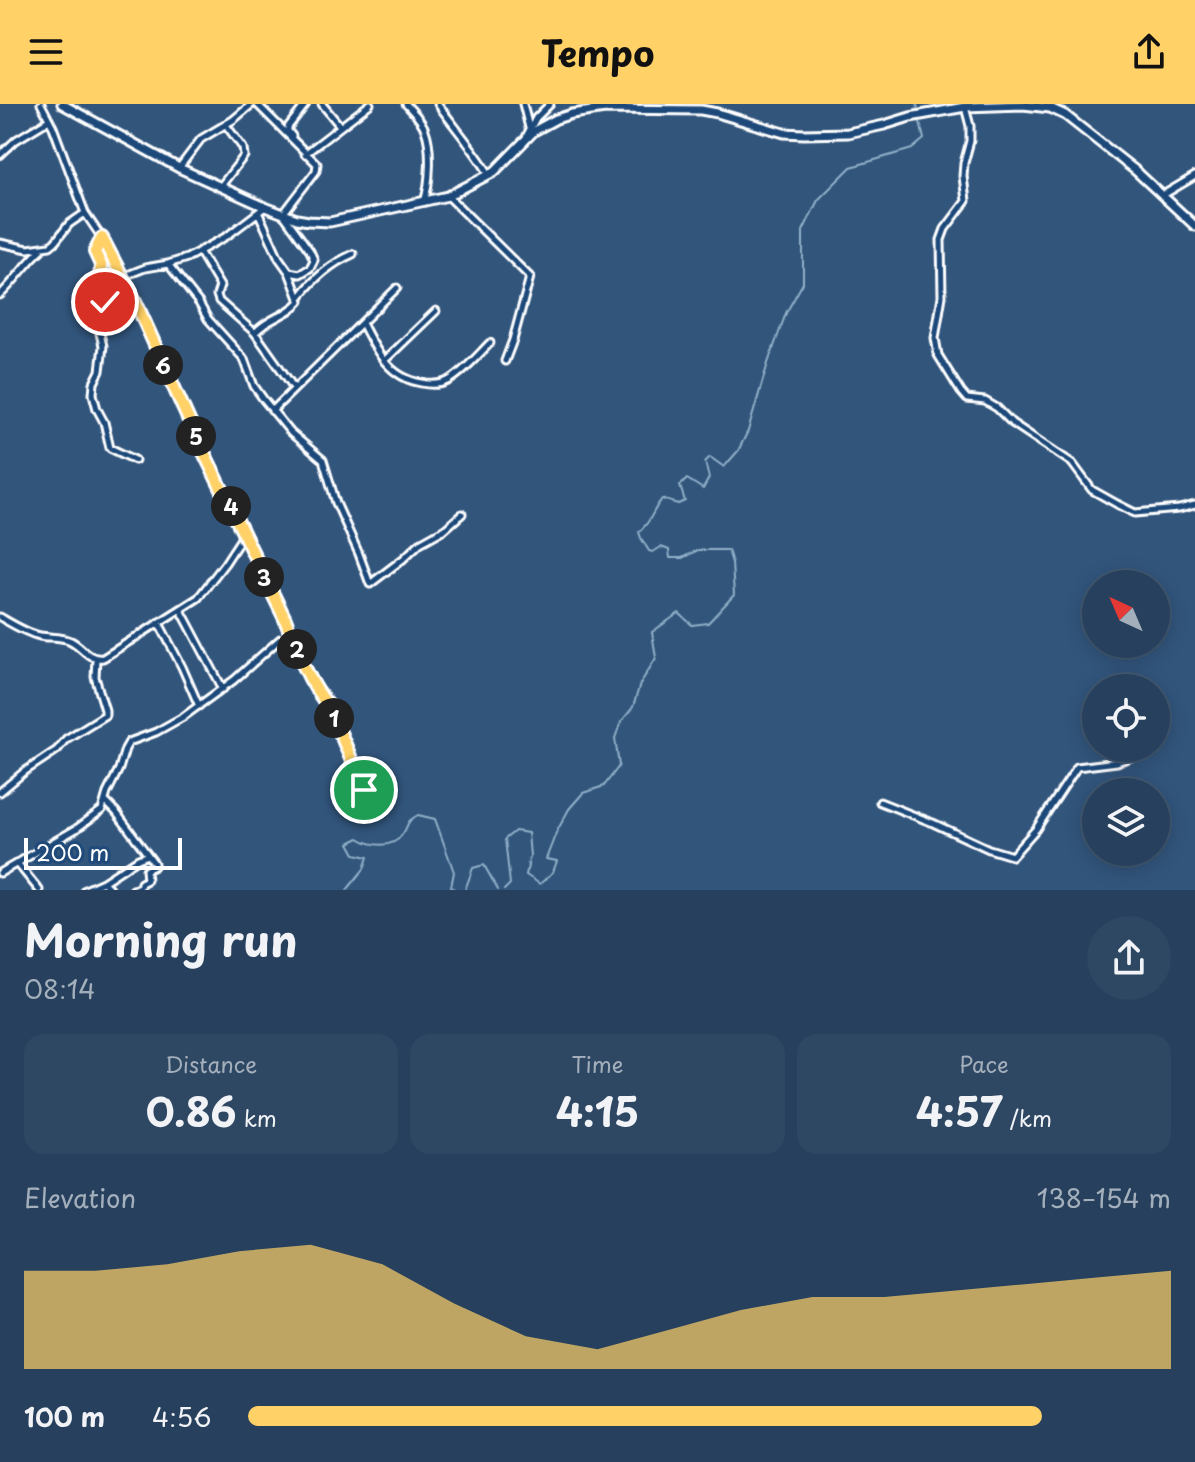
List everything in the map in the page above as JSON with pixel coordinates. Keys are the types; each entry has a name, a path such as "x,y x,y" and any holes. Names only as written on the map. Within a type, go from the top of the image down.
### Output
{"street":[{"path":"41,104 85,213 102,238 136,303 304,664 329,706 374,809"},
{"path":"62,104 262,210 309,221 330,222 448,196 489,175 534,131 556,119 592,110 701,110 784,133 804,134 848,133 965,107 1023,105 1050,108 1065,115 1163,195 1195,226"},
{"path":"179,168 201,139 254,104 314,161 317,168 283,214"},
{"path":"294,143 288,127 306,104"},
{"path":"322,104 340,126"},
{"path":"305,154 370,104"},
{"path":"406,104 426,132 429,170 428,190 423,202"},
{"path":"438,104 489,175"},
{"path":"523,104 530,129"},
{"path":"525,139 536,118 550,104"},
{"path":"965,107 970,126 963,176 966,201 945,229 941,240 942,296 935,327 935,346 951,378 965,397 985,401 997,408 1012,423 1065,457 1092,490 1102,497 1135,513 1195,505"},
{"path":"0,155 16,140 49,120"},
{"path":"220,187 244,156 243,148 226,125"},
{"path":"1163,195 1195,176"},
{"path":"448,196 530,277 505,361"},
{"path":"122,277 145,268 180,261 227,236 262,210"},
{"path":"255,333 265,322 296,307 300,301 289,272 279,258 262,210"},
{"path":"0,295 42,248 55,242 63,229 85,213"},
{"path":"283,214 314,260 310,268 300,274 289,272"},
{"path":"102,238 95,252 101,265 100,280 105,297 99,329 103,346 93,394 110,448 135,460"},
{"path":"0,243 28,249 42,248"},
{"path":"199,251 220,286 219,301 255,333 294,388"},
{"path":"299,298 327,268 353,254"},
{"path":"168,264 208,319 244,359 254,386 272,411 291,433 323,460 370,584 462,514"},
{"path":"272,411 397,288"},
{"path":"384,361 436,311"},
{"path":"362,323 384,361 401,377 435,385 450,381 490,343"},
{"path":"0,617 27,632 74,642 96,659 103,658 192,603 209,586 244,534"},
{"path":"181,610 223,689"},
{"path":"159,623 199,706"},
{"path":"0,873 102,810 127,744 171,724 199,706 280,639"},
{"path":"0,792 57,750 66,739 105,715 95,677 96,659"},
{"path":"880,802 1012,856 1036,829 1077,767 1117,762"},
{"path":"106,802 154,865 146,870 147,880 133,890"},
{"path":"85,890 148,855"},
{"path":"18,864 39,890"},
{"path":"103,882 111,890"}],"waterway":[{"path":"917,104 918,112"},
{"path":"504,890 510,884 505,839 515,831 528,833 530,856 526,875 540,884 553,872 557,861 546,859 569,809 583,793 604,786 619,766 615,738 656,658 652,632 679,613 692,625 708,623 734,595 728,550 698,550 682,558 670,558 669,550 661,547 649,551 639,532 662,499 678,504 685,501 680,486 687,479 703,489 709,478 705,462 710,457 724,467 738,451 748,431 786,313 803,283 803,231 818,200 851,167 912,149 924,139 919,118"},
{"path":"347,890 364,869 368,857 355,854 349,843 359,838 375,844 393,842 418,815 435,819 454,872 451,887 456,890"},
{"path":"465,890 473,868 484,865 498,890"}],"route":[{"path":"105,302 100,280 101,265 95,252 102,238 136,303 297,649 329,706 364,790"}]}
